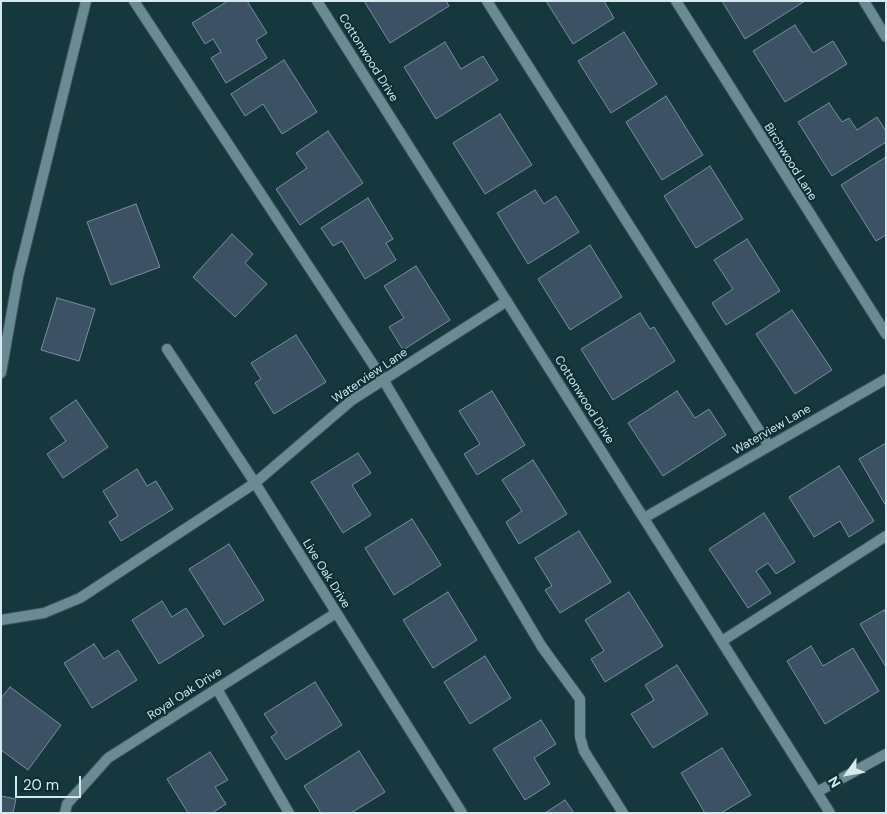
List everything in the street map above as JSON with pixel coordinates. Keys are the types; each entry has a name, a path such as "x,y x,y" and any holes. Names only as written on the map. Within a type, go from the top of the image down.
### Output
{"street":[{"path":"1,373 18,277 86,1"},
{"path":"134,1 384,381 542,647 580,699 580,737 584,751 624,813"},
{"name":"Cottonwood Drive","path":"317,1 830,813"},
{"path":"487,1 769,446"},
{"name":"Birchwood Lane","path":"676,1 886,334"},
{"path":"864,1 886,37"},
{"name":"Waterview Lane","path":"1,620 44,613 80,598 255,483 352,400 507,302"},
{"name":"Live Oak Drive","path":"167,349 255,483 462,813"},
{"name":"Waterview Lane","path":"644,518 886,379"},
{"path":"722,641 886,536"},
{"name":"Royal Oak Drive","path":"65,813 67,804 108,758 336,613"},
{"path":"217,688 288,812"},
{"path":"817,792 886,754"}],"building":[{"path":"228,1 247,1 267,33 256,40 267,58 226,83 211,58 221,52 213,39 205,44 192,23"},
{"path":"364,1 446,1 449,6 390,43"},
{"path":"546,1 604,1 614,18 573,44"},
{"path":"722,1 805,1 745,39"},
{"path":"795,25 813,53 833,41 847,64 785,102 753,51"},
{"path":"624,32 657,84 611,113 578,61"},
{"path":"445,42 461,69 483,56 498,80 436,119 404,67"},
{"path":"284,60 317,112 282,134 263,104 245,116 231,94"},
{"path":"666,96 703,155 662,180 626,122"},
{"path":"829,103 842,122 849,118 857,130 877,117 886,131 886,142 832,176 798,122"},
{"path":"500,114 532,165 485,194 453,143"},
{"path":"328,131 363,183 300,225 276,189 307,168 296,153"},
{"path":"886,157 886,235 876,241 841,185"},
{"path":"710,166 743,219 696,248 664,196"},
{"path":"535,190 544,204 556,196 579,232 528,264 497,213"},
{"path":"368,198 393,239 386,243 396,260 365,279 342,241 333,246 321,228"},
{"path":"136,204 160,267 111,285 87,222"},
{"path":"232,234 253,254 245,263 267,284 235,317 193,277"},
{"path":"747,239 780,291 726,325 712,303 733,289 714,260"},
{"path":"590,245 622,297 570,330 538,279"},
{"path":"416,266 450,320 403,350 389,327 404,318 384,286"},
{"path":"57,298 95,309 79,361 41,350"},
{"path":"792,310 832,370 795,394 756,334"},
{"path":"640,313 650,329 654,327 675,361 613,400 581,349"},
{"path":"296,335 326,382 274,414 255,383 261,379 251,363"},
{"path":"492,391 525,445 477,475 464,454 480,444 459,411"},
{"path":"677,391 695,418 709,409 726,435 663,476 628,423"},
{"path":"76,400 108,447 63,478 47,454 66,441 50,418"},
{"path":"886,443 886,506 859,459"},
{"path":"358,453 371,473 352,485 371,515 343,533 311,482"},
{"path":"533,460 567,514 519,544 506,522 522,511 502,480"},
{"path":"839,466 874,521 849,537 840,521 814,537 789,497"},
{"path":"137,469 147,486 156,481 173,509 121,541 109,522 118,516 103,491"},
{"path":"764,513 795,562 776,574 768,563 756,571 771,593 748,608 709,549"},
{"path":"412,519 441,565 394,595 365,548"},
{"path":"579,531 611,582 560,613 545,590 552,586 535,558"},
{"path":"229,544 264,600 224,625 189,569"},
{"path":"448,592 477,640 433,668 403,620"},
{"path":"629,592 663,646 605,682 591,659 604,651 585,620"},
{"path":"162,601 172,617 186,608 204,636 159,664 132,620"},
{"path":"884,610 886,614 886,667 860,624"},
{"path":"94,644 104,659 118,650 137,680 92,708 64,663"},
{"path":"811,646 823,666 853,648 879,691 825,724 787,661"},
{"path":"485,656 511,698 470,724 444,682"},
{"path":"677,665 708,714 653,748 631,714 654,700 645,685"},
{"path":"315,682 342,725 286,760 271,737 277,733 264,714"},
{"path":"10,687 61,725 28,770 1,750 1,698"},
{"path":"541,720 556,744 534,758 550,784 525,800 493,749"},
{"path":"722,748 751,795 721,813 705,813 681,773"},
{"path":"359,751 385,792 351,813 321,813 304,786"},
{"path":"210,752 228,780 215,787 226,804 212,813 188,813 167,779"},
{"path":"1,796 16,799 13,813 1,813"},
{"path":"565,800 574,813 545,813"}]}
